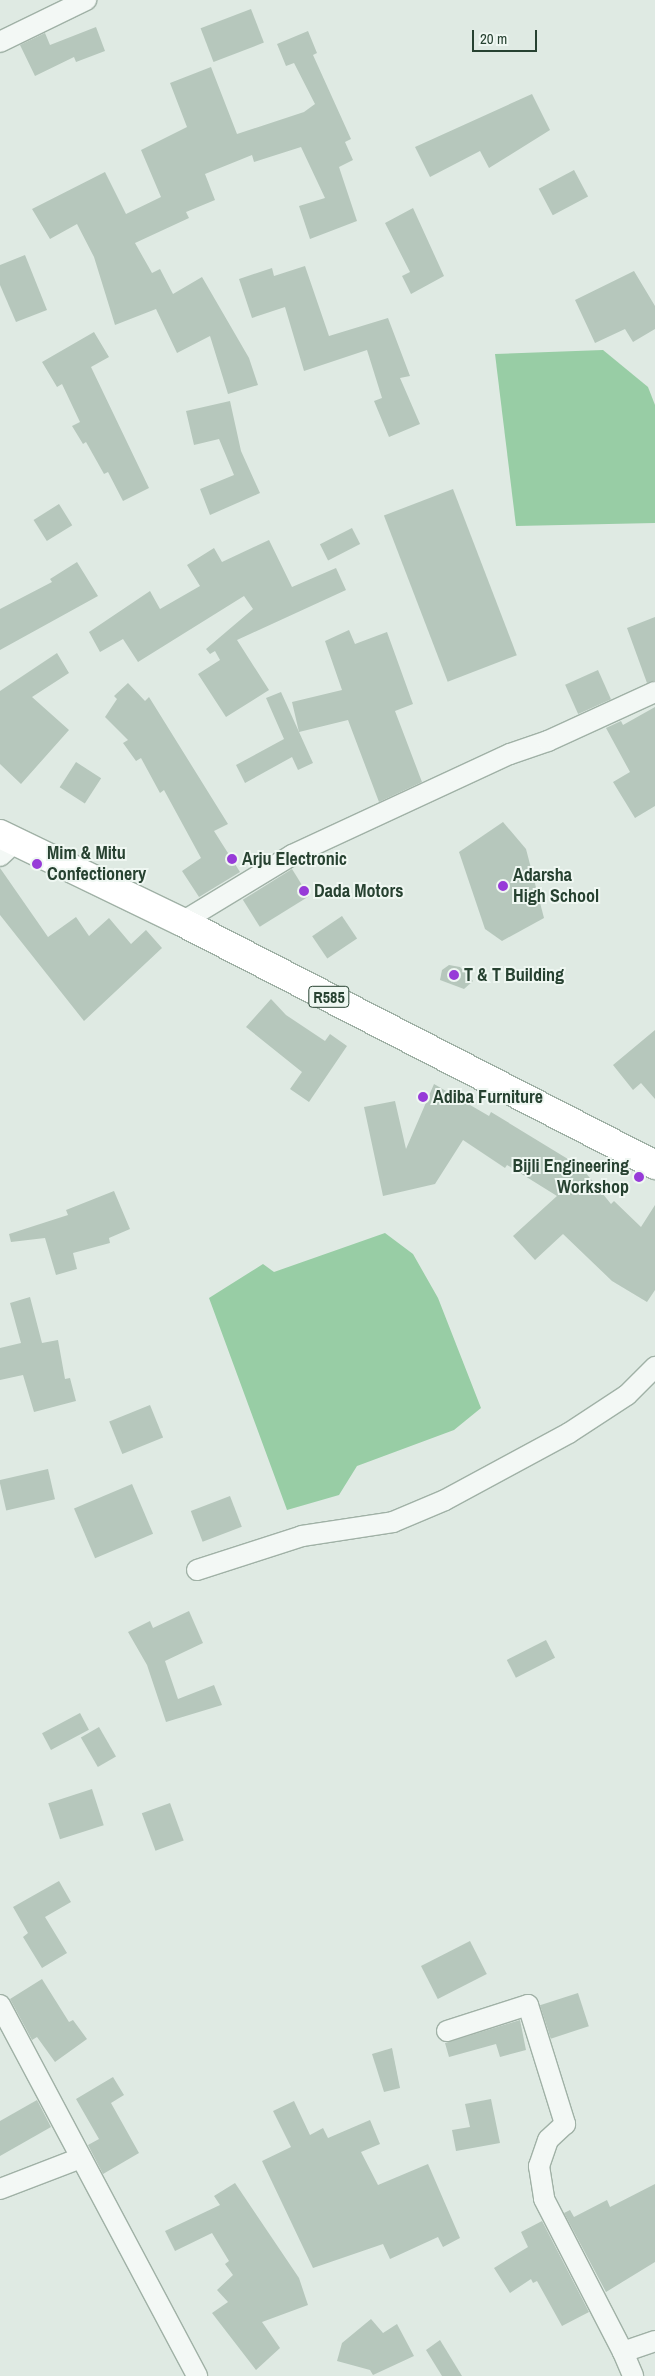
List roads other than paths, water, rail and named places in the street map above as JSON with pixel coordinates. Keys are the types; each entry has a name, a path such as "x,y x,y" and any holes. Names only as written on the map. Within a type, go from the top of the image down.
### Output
{"main road":[{"name":"R585","path":"5,844 182,922 655,1165"}],"street":[{"path":"0,42 86,0"},
{"path":"182,922 292,855 510,754 548,741 655,692"},
{"path":"197,1570 302,1536 393,1522 445,1500 569,1434 627,1395 655,1367"},
{"path":"0,2004 78,2159 197,2376"},
{"path":"447,2032 528,2005 565,2124 548,2140 539,2166 544,2199 623,2352 633,2376"},
{"path":"0,2189 78,2159"},
{"path":"623,2352 655,2341"}],"place":[{"name":"Arju Electronic","path":"232,859"},
{"name":"Mim & Mitu Confectionery","path":"37,864"},
{"name":"Adarsha High School","path":"503,886"},
{"name":"Dada Motors","path":"304,891"},
{"name":"T & T Building","path":"454,975"},
{"name":"Adiba Furniture","path":"423,1097"},
{"name":"Bijli Engineering Workshop","path":"639,1177"}]}
